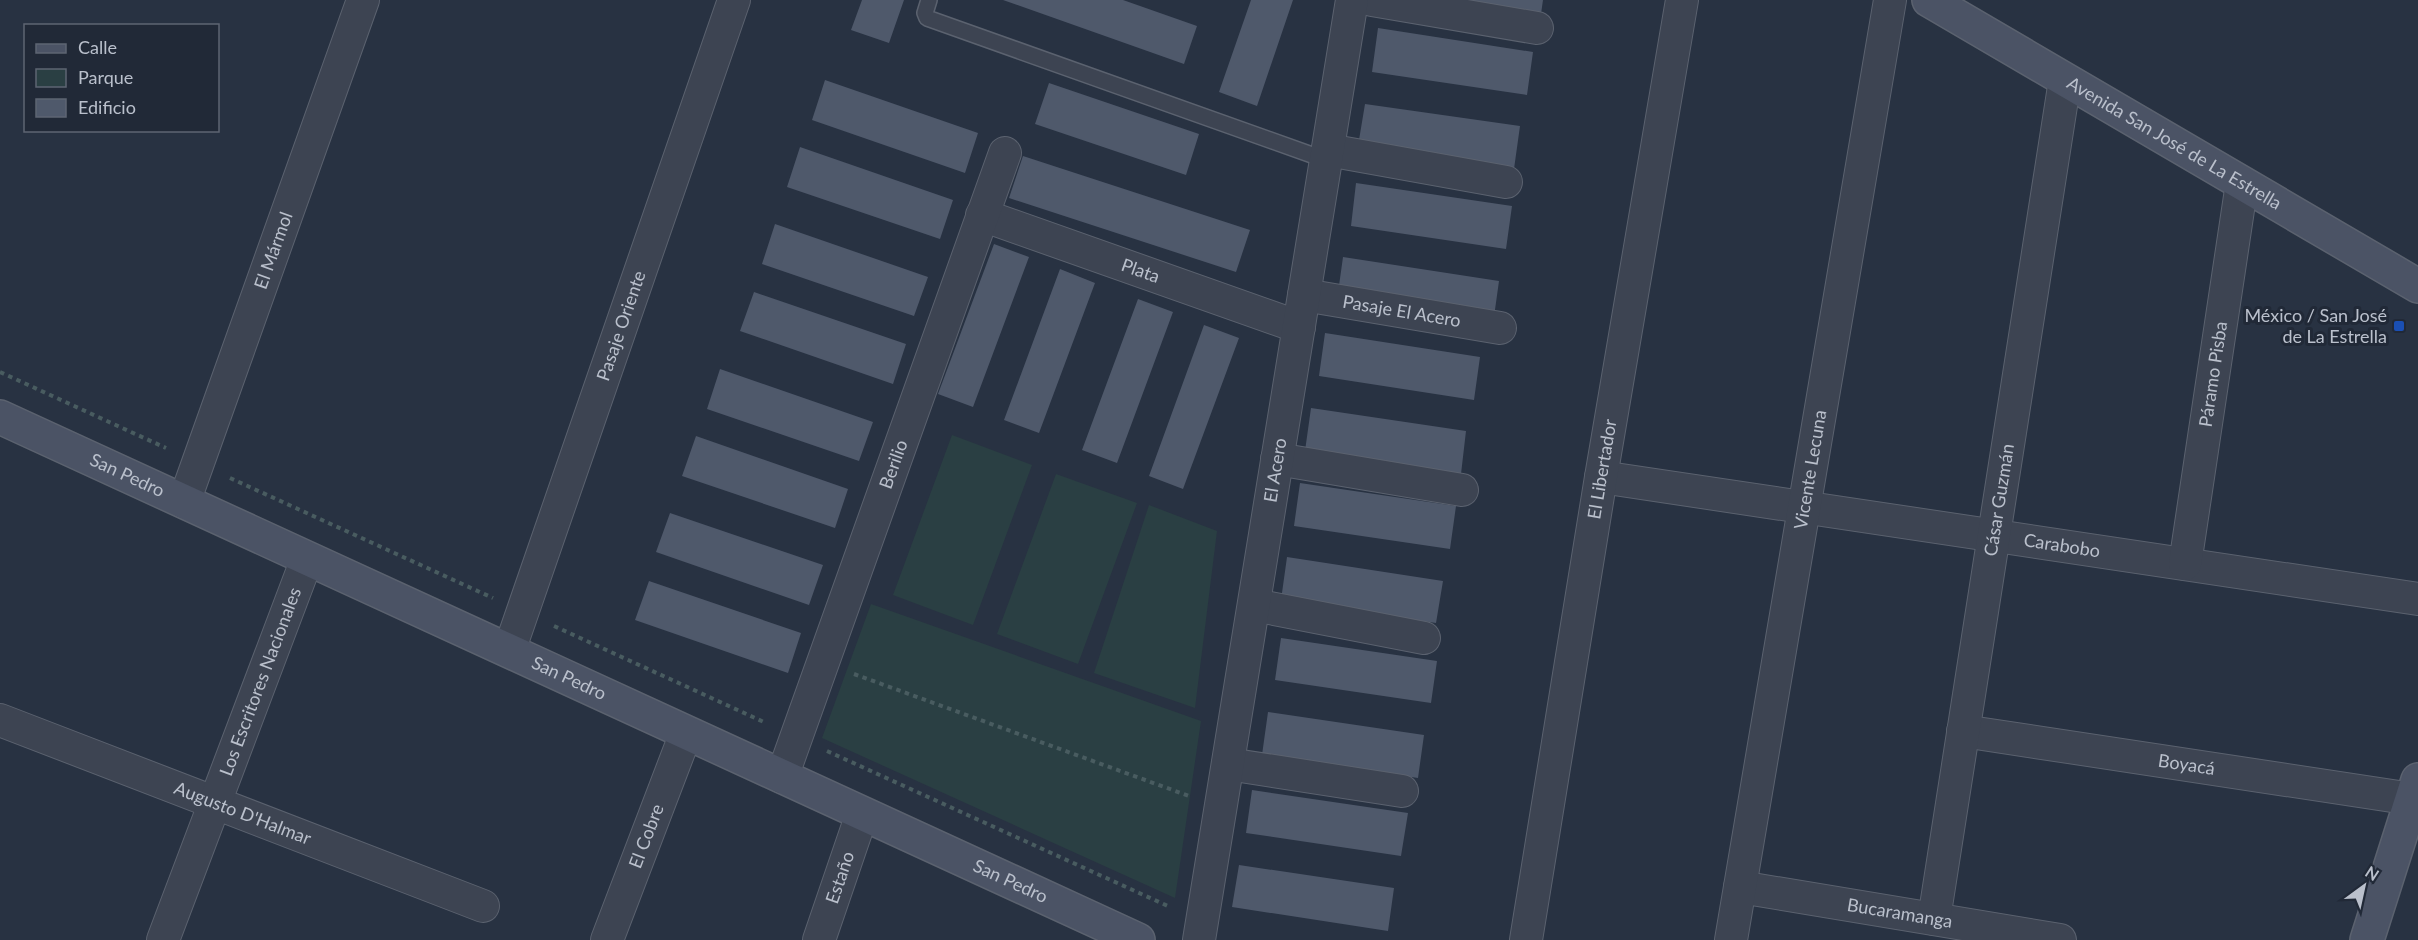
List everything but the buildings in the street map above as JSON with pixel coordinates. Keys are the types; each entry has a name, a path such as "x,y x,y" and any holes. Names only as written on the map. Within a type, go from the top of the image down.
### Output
{"street":[{"name":"El Mármol","path":"184,502 363,0"},
{"name":"Pasaje Oriente","path":"509,651 734,0"},
{"name":"El Acero","path":"1201,931 1352,0"},
{"path":"1372,0 1537,28"},
{"name":"El Libertador","path":"1526,940 1601,477 1682,0"},
{"name":"Vicente Lecuna","path":"1731,940 1890,0"},
{"name":"Avenida San José de La Estrella","path":"1929,0 2418,286"},
{"name":"Cásar Guzmán","path":"1934,919 2065,80"},
{"name":"Berilio","path":"782,777 1005,153"},
{"path":"1327,155 1506,182"},
{"name":"Páramo Pisba","path":"2185,564 2242,183"},
{"name":"Plata","path":"982,215 1299,327"},
{"name":"Pasaje El Acero","path":"1304,295 1500,328"},
{"name":"San Pedro","path":"0,417 1138,940"},
{"path":"1277,459 1462,490"},
{"name":"Carabobo","path":"1601,477 2418,599"},
{"name":"Los Escritores Nacionales","path":"164,940 307,559"},
{"path":"1254,605 1424,638"},
{"name":"Augusto D'Halmar","path":"0,720 483,906"},
{"name":"Boyacá","path":"1963,731 2415,790"},
{"name":"El Cobre","path":"607,940 686,732"},
{"path":"1228,764 1402,791"},
{"path":"2367,940 2415,790"},
{"name":"Estaño","path":"819,940 862,814"},
{"name":"Bucaramanga","path":"1740,887 2060,940"}],"lane":[{"path":"929,0 925,13 927,18 1327,155"}],"path":[{"path":"0,372 796,737 1201,931"},
{"path":"823,663 1221,808"}],"green space":[{"path":"952,435 1032,465 973,625 893,595"},
{"path":"1056,474 1137,503 1078,664 997,634"},
{"path":"1149,505 1217,531 1195,708 1094,673"},
{"path":"871,604 1201,721 1175,898 822,738"}],"place":[{"name":"México / San José de La Estrella","path":"2399,326"}]}
